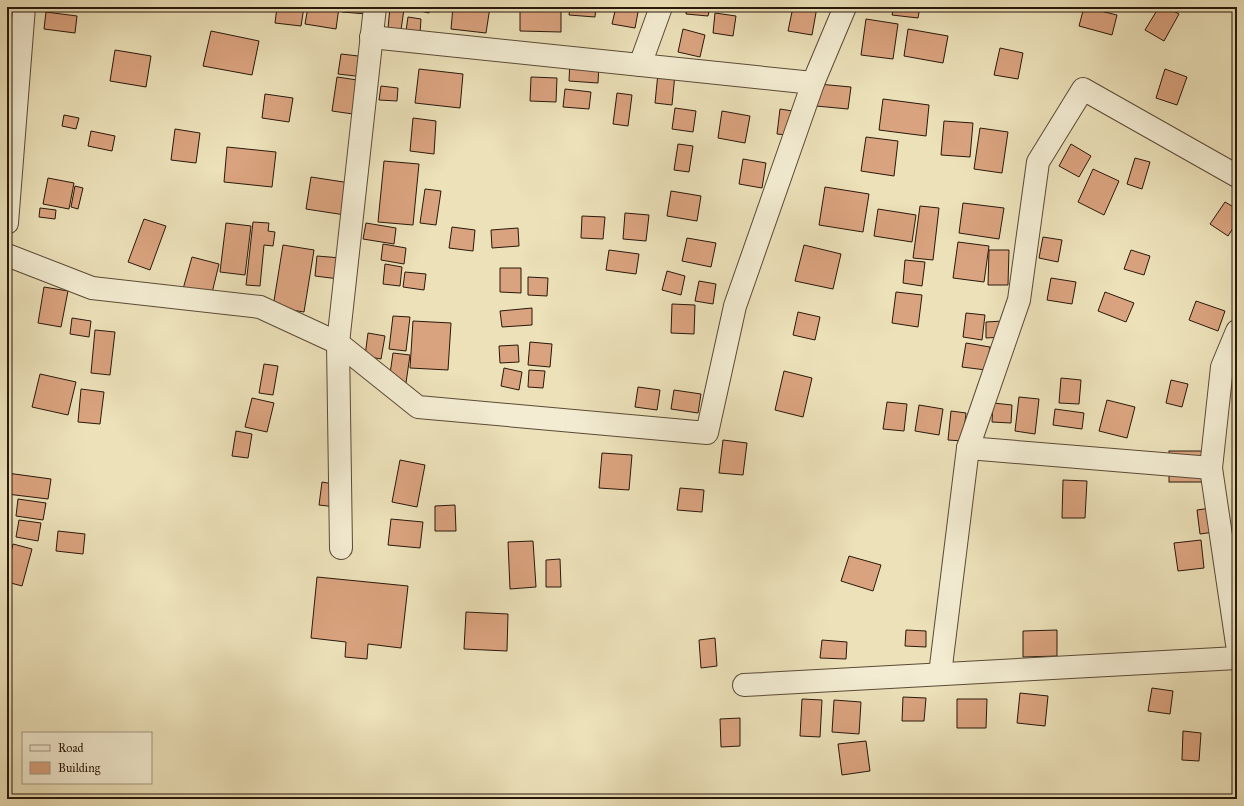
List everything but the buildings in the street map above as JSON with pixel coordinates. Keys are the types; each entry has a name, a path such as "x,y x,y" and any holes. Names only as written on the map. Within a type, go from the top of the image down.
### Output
{"street":[{"path":"341,548 338,343 375,7"},
{"path":"640,65 661,7"},
{"path":"7,255 92,288 260,307 338,343 418,407 707,434 735,306 813,83 845,7"},
{"path":"7,223 18,8"},
{"path":"371,37 813,83"},
{"path":"940,674 968,448 1018,300 1038,162 1083,90 1237,176"},
{"path":"1237,331 1211,468 1228,522 1237,644"},
{"path":"968,448 1211,468"},
{"path":"744,685 1237,658"}]}
